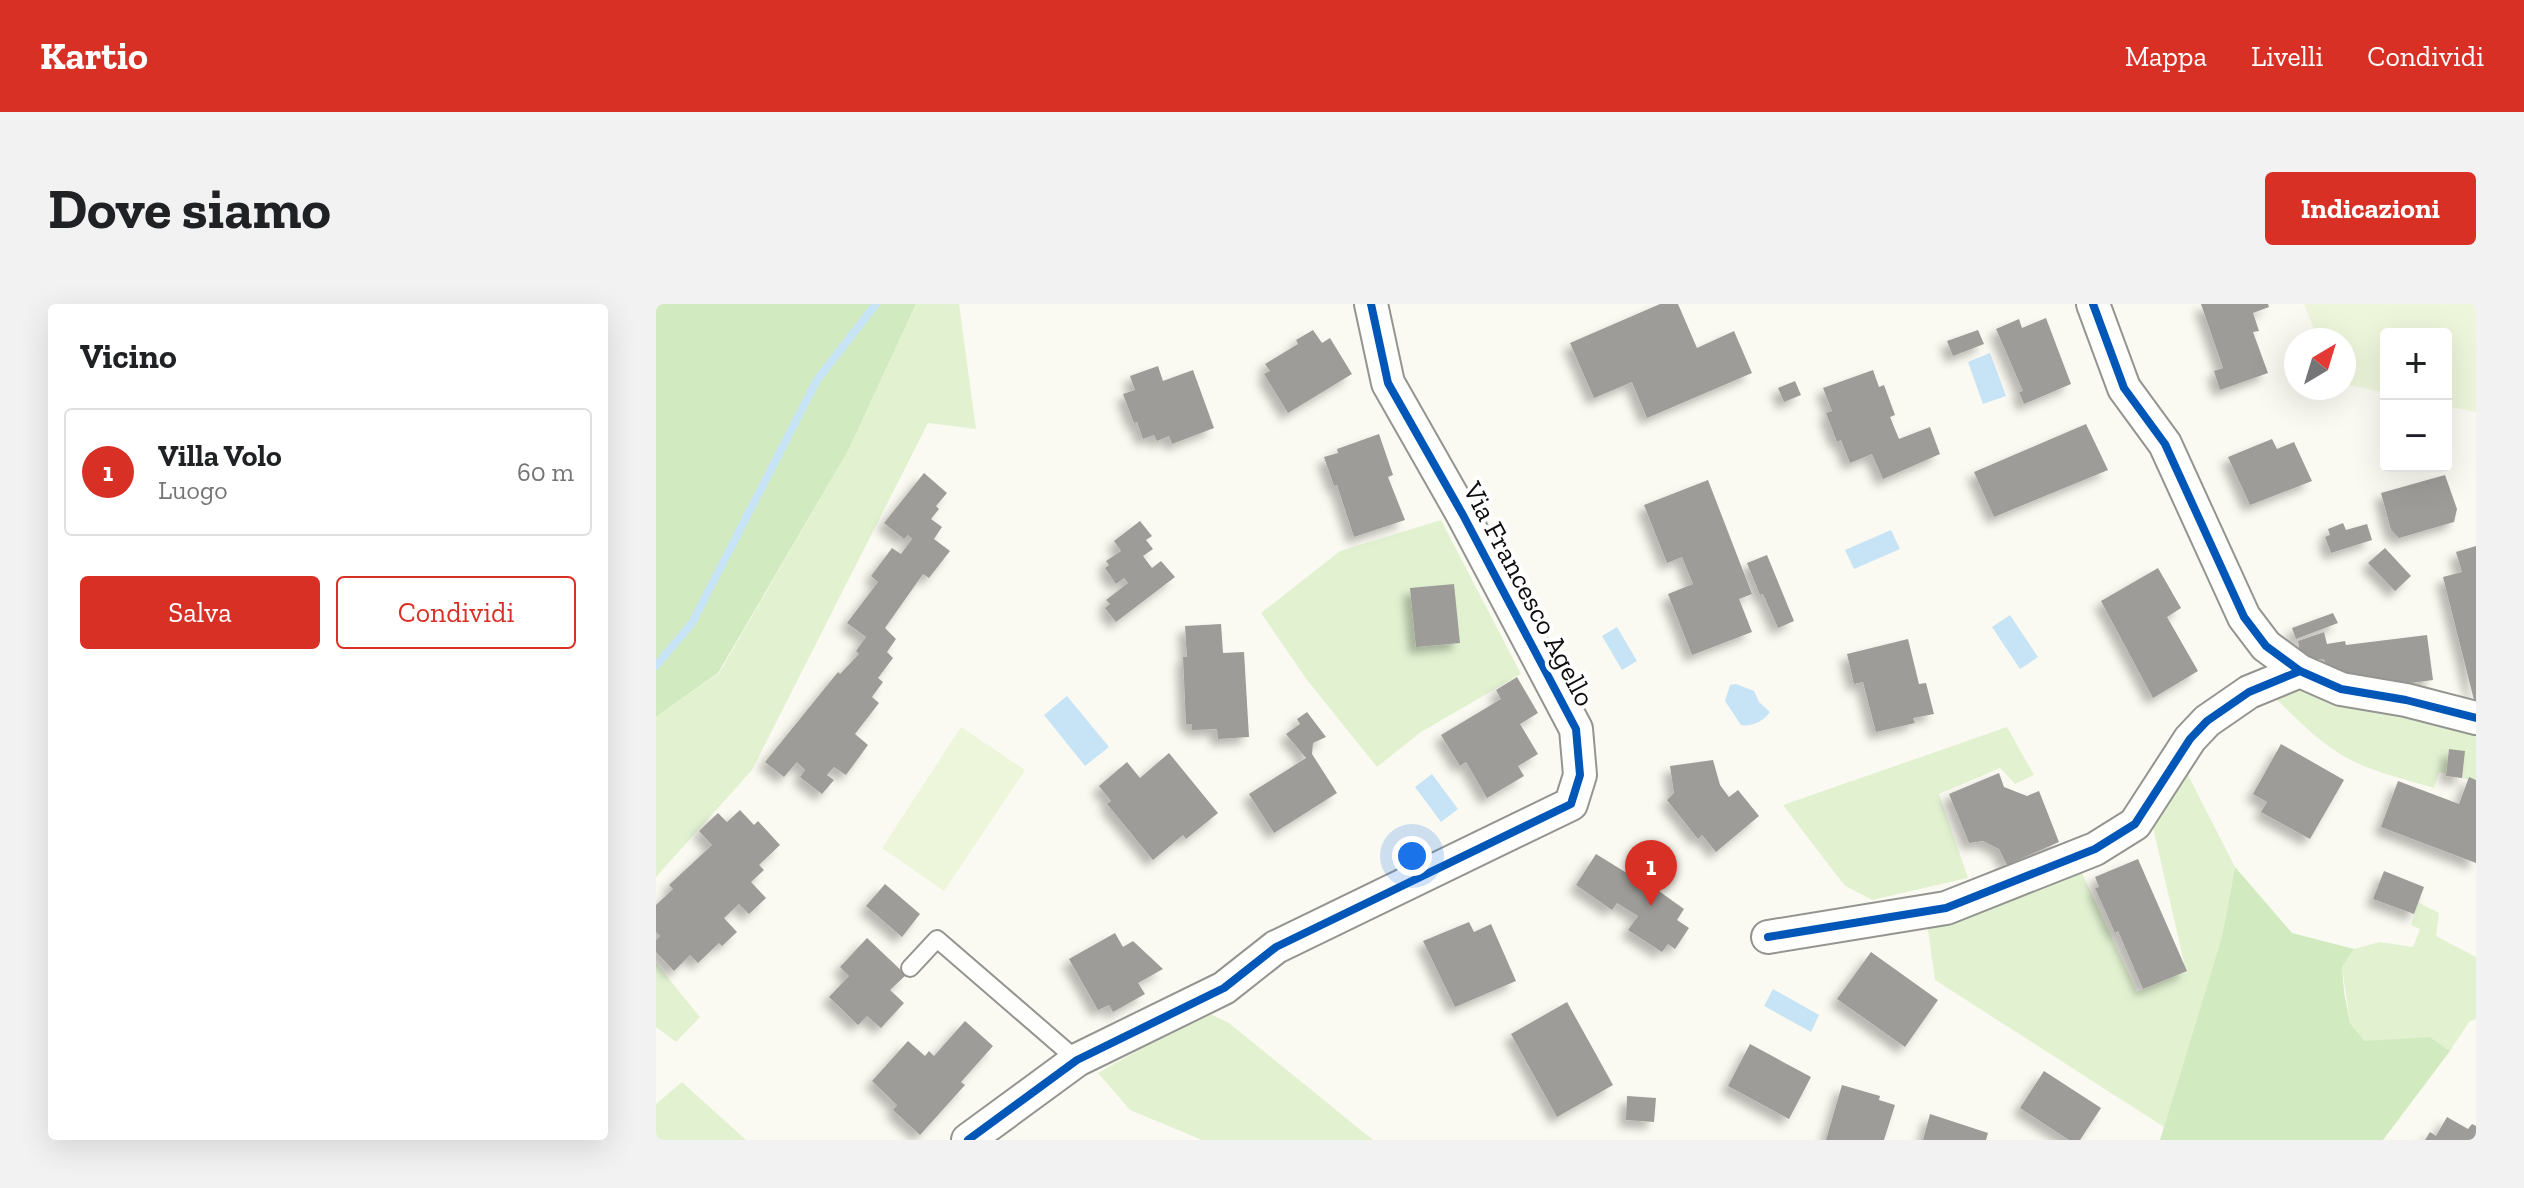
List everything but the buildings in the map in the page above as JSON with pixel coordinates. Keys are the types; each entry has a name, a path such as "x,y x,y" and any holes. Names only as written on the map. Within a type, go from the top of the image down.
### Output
{"street":[{"name":"Via Francesco Agello","path":"968,1140 1077,1060 1224,988 1276,947 1571,804 1580,775 1576,729 1463,515 1388,383 1371,304"},
{"path":"2093,304 2124,388 2165,444 2244,617 2266,646 2300,671 2341,689 2406,700 2476,718"},
{"path":"1768,937 1946,908 2095,849 2135,824 2190,739 2207,721 2249,692 2300,671"}],"lane":[{"path":"910,968 937,939 1077,1060"}],"green space":[{"path":"656,304 916,304 848,451 718,673 656,717"},
{"path":"916,304 959,304 976,429 928,423 752,770 656,877 656,717 719,673 848,451"},
{"path":"2304,304 2476,304 2476,412 2452,407 2452,328 2380,328 2380,392 2356,387 2356,328 2313,328"},
{"path":"1441,520 1521,674 1421,732 1377,767 1307,680 1261,613 1340,551"},
{"path":"2306,686 2476,725 2476,782 2439,772 2434,788 2377,771 2345,757 2318,738 2277,700"},
{"path":"961,727 1025,770 944,891 882,848"},
{"path":"2007,727 2034,775 2015,784 2000,768 1939,794 1968,878 1872,900 1844,885 1783,805"},
{"path":"2184,767 2235,867 2222,936 2164,1127 1935,980 1927,923 1957,918 2082,873 2137,992 2186,971 2153,828"},
{"path":"2235,867 2292,933 2354,949 2342,967 2344,992 2350,1023 2365,1041 2430,1037 2450,1051 2383,1140 2160,1140 2222,936"},
{"path":"2418,902 2439,913 2436,936 2476,957 2476,1019 2469,1022 2450,1051 2430,1037 2402,1047 2366,1042 2350,1023 2342,967 2354,949 2380,942 2413,947 2420,929 2411,925"},
{"path":"656,963 700,1017 676,1042 656,1027"},
{"path":"1206,1012 1229,1023 1373,1140 1202,1140 1130,1110 1098,1073"},
{"path":"682,1082 746,1140 656,1140 656,1104"}],"water":[{"path":"1990,353 2006,396 1983,404 1968,362"},
{"path":"1891,530 1900,549 1854,569 1845,550"},
{"path":"2010,615 2038,657 2020,669 1992,627"},
{"path":"1617,627 1637,661 1622,670 1602,636"},
{"path":"1736,684 1754,691 1759,702 1770,712 1764,718 1753,724 1741,725 1725,701 1730,685"},
{"path":"1067,696 1109,747 1085,766 1044,715"},
{"path":"1432,774 1458,809 1441,822 1415,787"},
{"path":"1773,989 1819,1015 1811,1032 1764,1006"}],"waterway":[{"path":"656,666 692,623 817,380 876,304"}],"cycle path":[{"path":"968,1140 1077,1060 1224,988 1276,947 1571,804 1580,775 1576,729 1463,515 1388,383 1371,304"},
{"path":"2093,304 2124,388 2165,444 2244,617 2266,646 2300,671 2341,689 2406,700 2476,718"},
{"path":"1768,937 1946,908 2095,849 2135,824 2190,739 2207,721 2249,692 2300,671"}],"place":[{"name":"Villa Volo","path":"1651,906"}]}
